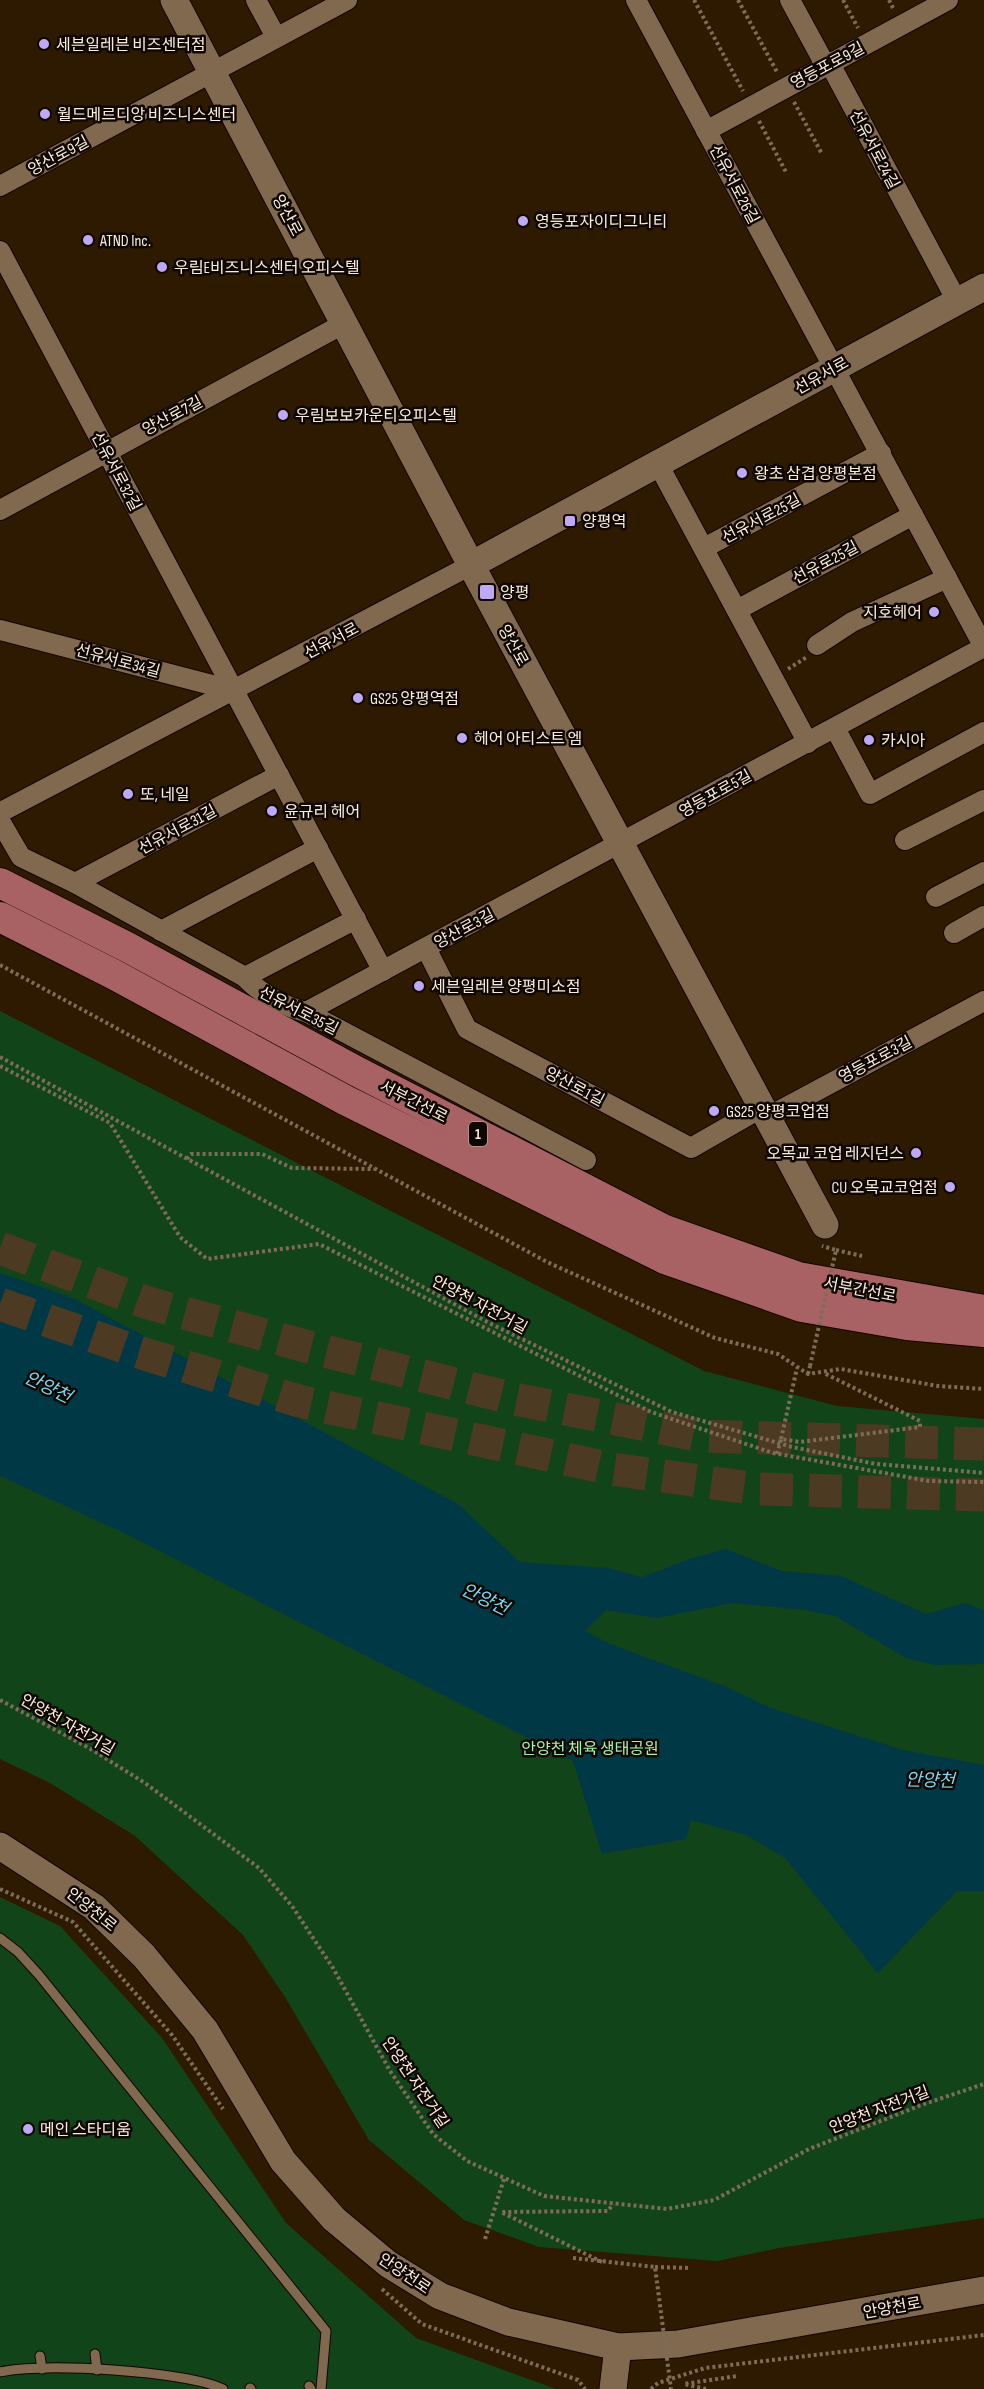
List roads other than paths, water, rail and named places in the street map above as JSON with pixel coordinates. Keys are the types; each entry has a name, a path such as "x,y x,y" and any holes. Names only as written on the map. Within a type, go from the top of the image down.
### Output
{"main road":[{"name":"서부간선로","path":"0,883 127,947 356,1071 665,1230 798,1277 984,1310"},
{"name":"서부간선로","path":"0,917 113,974 345,1100 665,1259 802,1306 907,1325 984,1332"}],"street":[{"name":"양산로","path":"174,0 471,566 622,843 764,1113 823,1235"},
{"path":"256,0 276,38"},
{"name":"양산로9길","path":"0,186 347,0"},
{"name":"선유서로26길","path":"636,0 835,368"},
{"name":"선유서로24길","path":"790,0 822,59 830,64 957,301"},
{"name":"영등포로9길","path":"706,131 945,1"},
{"name":"선유서로32길","path":"0,251 235,691"},
{"name":"선유서로","path":"0,817 471,566 984,286"},
{"name":"양산로7길","path":"0,510 106,450 345,323"},
{"path":"835,368 984,647"},
{"name":"선유서로25길","path":"704,548 880,453"},
{"path":"658,464 808,743"},
{"name":"선유로25길","path":"737,610 913,514"},
{"path":"817,645 852,622 947,578"},
{"name":"선유서로34길","path":"0,630 235,691"},
{"name":"영등포로5길","path":"622,843 984,647"},
{"path":"235,691 383,971"},
{"path":"835,728 870,794 984,732"},
{"name":"선유서로31길","path":"75,883 279,775"},
{"path":"905,840 984,800"},
{"name":"선유서로35길","path":"0,817 21,857 75,883 245,977 253,986 293,1009 306,1012 586,1160"},
{"name":"양산로3길","path":"306,1012 622,843"},
{"path":"161,931 318,848"},
{"path":"936,897 984,872"},
{"path":"954,933 984,916"},
{"path":"245,977 356,919"},
{"name":"양산로1길","path":"426,948 467,1029 691,1148 764,1113"},
{"name":"영등포로3길","path":"764,1113 984,1001"},
{"name":"안양천로","path":"0,1846 94,1907 144,1956 205,2030 283,2161 334,2219 388,2264 440,2296 508,2322 618,2347 678,2344 984,2290"},
{"path":"613,2389 618,2347"}],"lane":[{"path":"0,1938 18,1952 39,1975 326,2331 321,2389"},
{"path":"95,2354 97,2370"},
{"path":"40,2356 42,2369"},
{"path":"0,2372 42,2369 97,2370 172,2376 223,2389"}],"water":[{"name":"안양천","path":"0,1273 73,1298 458,1504 520,1562 608,1568 642,1577 692,1558 726,1549 782,1571 841,1576 926,1614 965,1603 984,1610 984,1664 934,1665 906,1658 835,1616 805,1610 733,1603 656,1618 606,1610 585,1631 610,1644 724,1686 771,1708 903,1750 984,1765 984,1891 957,1891 878,1973 785,1858 746,1835 691,1820 686,1839 602,1854 573,1761 124,1533 0,1476"}],"tunnel":[{"path":"0,1248 148,1303 510,1398 702,1436 984,1444"},
{"path":"0,1304 138,1352 299,1401 612,1469 758,1489 984,1495"}],"place":[{"name":"세븐일레븐 비즈센터점","path":"44,44"},
{"name":"월드메르디앙 비즈니스센터","path":"45,114"},
{"name":"영등포자이디그니티","path":"523,221"},
{"name":"ATND Inc.","path":"88,240"},
{"name":"우림E비즈니스센터 오피스텔","path":"162,267"},
{"name":"우림보보카운티오피스텔","path":"283,415"},
{"name":"왕초 삼겹 양평본점","path":"742,473"},
{"name":"양평역","path":"570,521"},
{"name":"양평","path":"487,592"},
{"name":"지호헤어","path":"934,612"},
{"name":"GS25 양평역점","path":"358,698"},
{"name":"헤어 아티스트 엠","path":"462,738"},
{"name":"카시아","path":"869,740"},
{"name":"또, 네일","path":"128,794"},
{"name":"윤규리 헤어","path":"272,811"},
{"name":"세븐일레븐 양평미소점","path":"419,986"},
{"name":"GS25 양평코업점","path":"714,1111"},
{"name":"오목교 코업 레지던스","path":"916,1153"},
{"name":"CU 오목교코업점","path":"950,1187"},
{"name":"메인 스타디움","path":"28,2129"}],"park label":[{"name":"안양천 체육 생태공원","path":"590,1748"}]}
